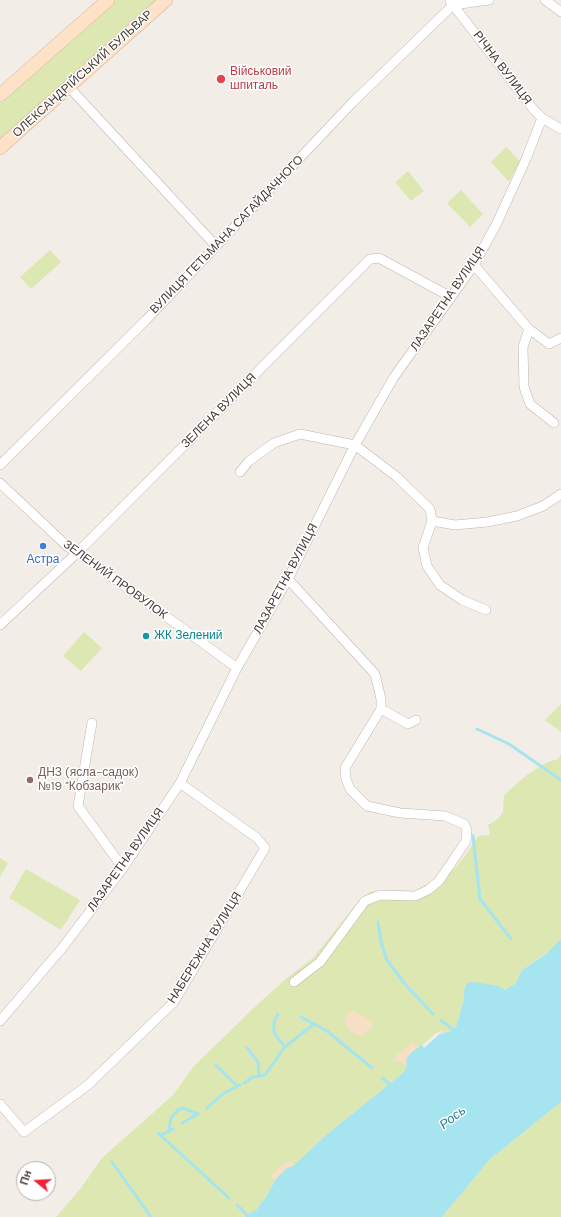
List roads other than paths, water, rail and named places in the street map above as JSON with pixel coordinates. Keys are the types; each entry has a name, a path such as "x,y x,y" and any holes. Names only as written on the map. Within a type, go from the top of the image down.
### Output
{"main road":[{"path":"0,95 108,0"},
{"name":"ОЛЕКСАНДРІЙСЬКИЙ БУЛЬВАР","path":"0,148 166,0"}],"street":[{"path":"451,2 489,0"},
{"path":"545,0 561,12"},
{"name":"РІЧНА ВУЛИЦЯ","path":"451,2 534,110 542,118 561,128"},
{"name":"ВУЛИЦЯ ГЕТЬМАНА САГАЙДАЧНОГО","path":"0,465 146,320 353,102 451,2"},
{"path":"68,86 216,246"},
{"name":"ЛАЗАРЕТНА ВУЛИЦЯ","path":"0,1021 63,947 123,868 180,783 237,668 288,579 355,445 394,377 474,265 497,222 526,159 542,118"},
{"name":"ЗЕЛЕНА ВУЛИЦЯ","path":"0,625 77,553 370,259 379,258 451,297"},
{"path":"474,265 528,329 549,344 561,338"},
{"path":"528,329 523,347 524,387 530,404 554,423"},
{"path":"240,472 249,461 274,442 300,434 355,445 402,482 430,509 432,521 423,548 427,566 440,585 462,600 486,610"},
{"name":"ЗЕЛЕНИЙ ПРОВУЛОК","path":"0,483 68,547 86,558 237,668"},
{"path":"432,521 455,525 488,522 517,516 544,506 561,494"},
{"path":"288,579 375,674 381,699 380,709 345,768 346,779 350,789 367,806 400,813 445,816 464,824 467,830 466,841 439,881 428,890 415,896 380,895 365,901 320,962 294,982"},
{"path":"380,709 408,724 416,720"},
{"path":"92,722 78,806 123,868"},
{"name":"НАБЕРЕЖНА ВУЛИЦЯ","path":"0,1104 24,1132 88,1084 174,1002 265,848 257,838 180,783"}],"water":[{"name":"Рось","path":"561,939 561,1102 489,1160 442,1217 244,1217 256,1210 266,1197 275,1180 287,1168 293,1166 325,1136 404,1072 407,1065 406,1059 413,1051 435,1036 450,1031 456,1027 464,999 464,990 467,983 474,982 498,986 505,990 516,983 522,970 546,954"}],"waterway":[{"path":"477,729 509,744 561,780"},
{"path":"473,836 480,899 511,939"},
{"path":"378,922 381,942 387,960 404,983 433,1014"},
{"path":"278,1014 274,1022 274,1033 285,1047"},
{"path":"301,1017 327,1031 372,1068"},
{"path":"441,1020 452,1029"},
{"path":"244,1083 253,1077 265,1075 285,1047 314,1024"},
{"path":"247,1048 258,1062 259,1076"},
{"path":"216,1065 237,1086"},
{"path":"382,1078 389,1084"},
{"path":"207,1108 224,1093 240,1085"},
{"path":"169,1131 171,1118 178,1110 183,1108 198,1114"},
{"path":"182,1123 198,1114"},
{"path":"161,1135 173,1129"},
{"path":"158,1133 229,1198"},
{"path":"112,1162 151,1217"},
{"path":"237,1205 247,1215"}],"place":[{"name":"Військовий шпиталь","path":"221,79"},
{"name":"Астра","path":"43,546"},
{"name":"ЖК Зелений","path":"146,636"},
{"name":"ДНЗ (ясла-садок) №19 \"Кобзарик\"","path":"30,780"}]}
